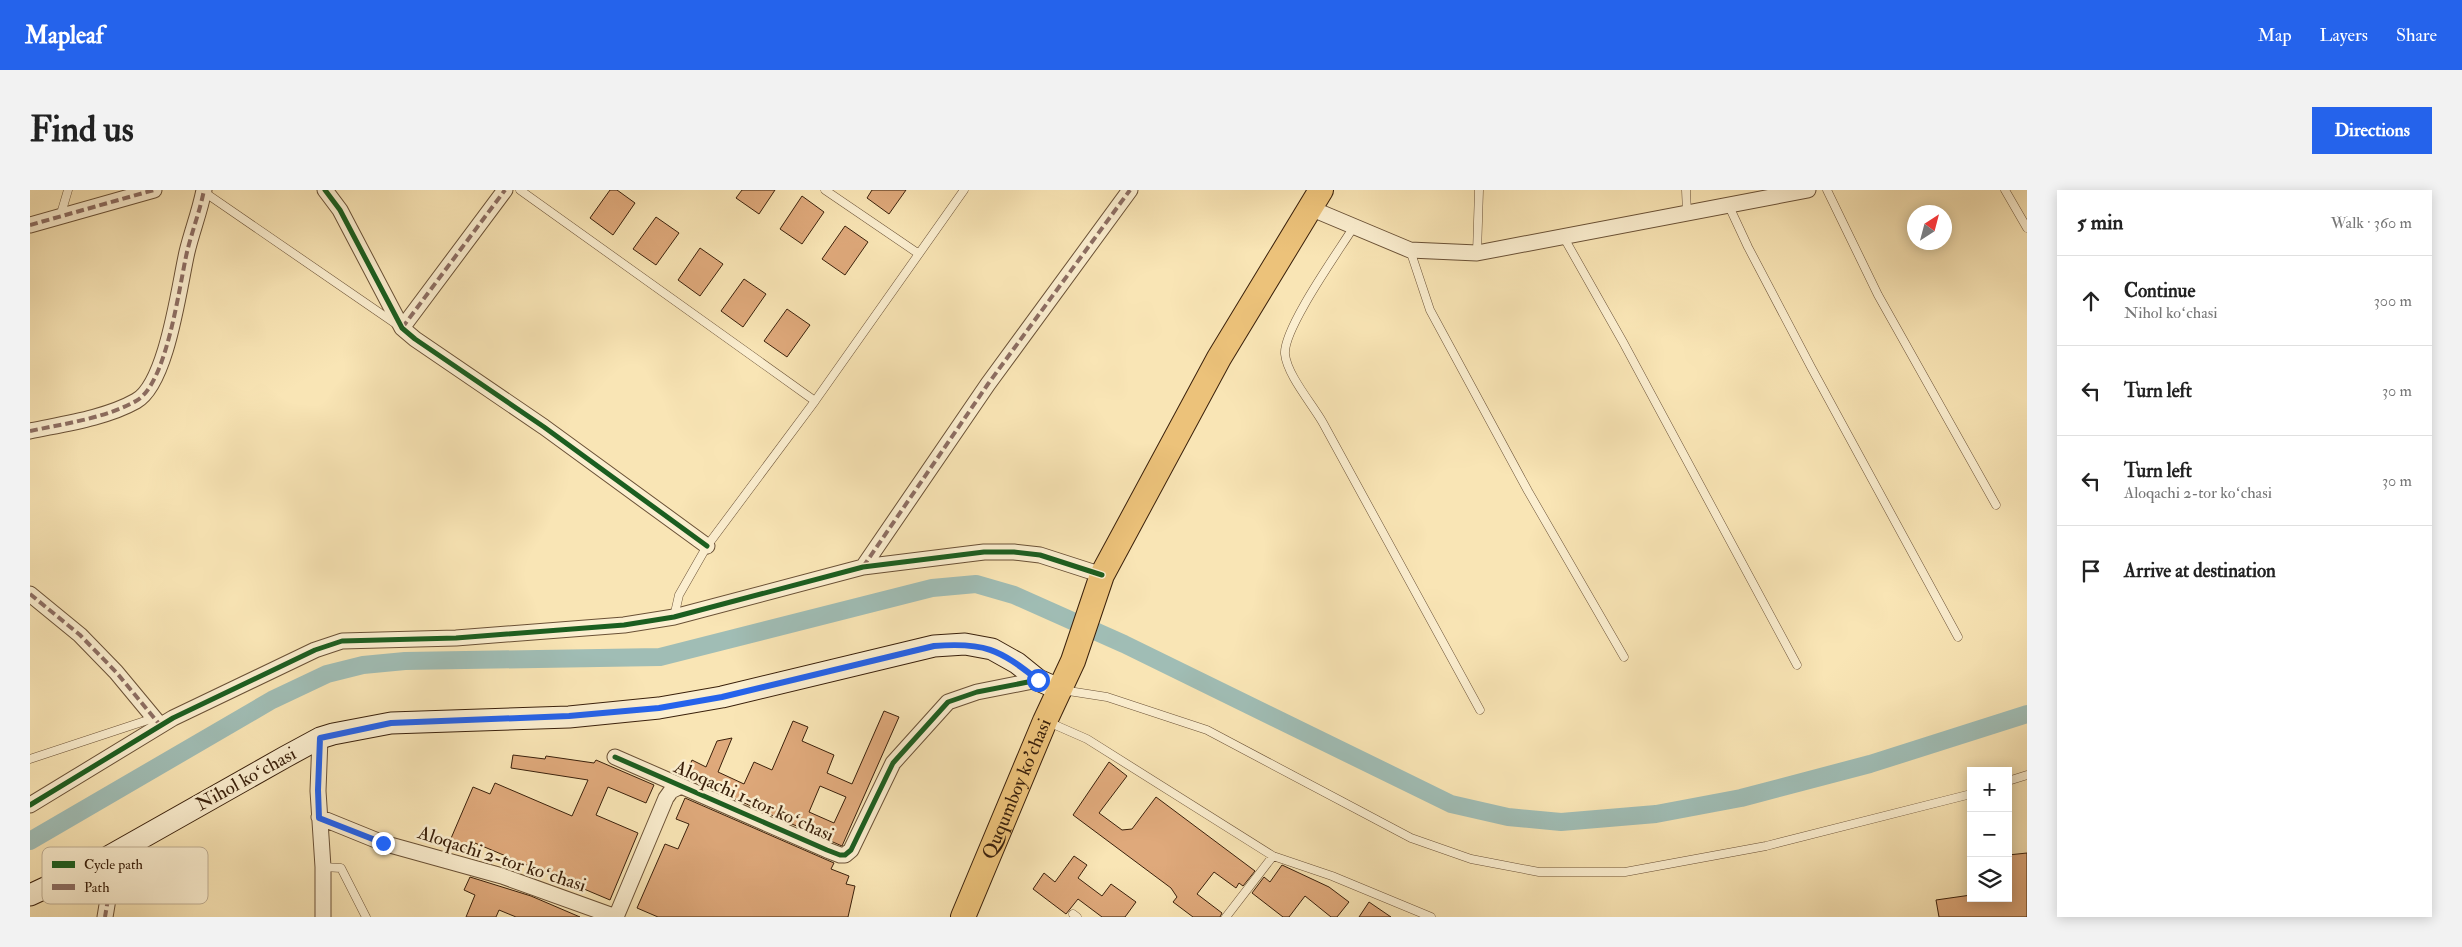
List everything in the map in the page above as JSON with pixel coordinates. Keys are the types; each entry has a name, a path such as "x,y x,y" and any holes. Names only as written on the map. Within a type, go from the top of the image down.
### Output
{"main road":[{"name":"Ququmboy ko'chasi","path":"963,917 1044,721 1074,661 1097,586 1219,358 1316,199"},
{"name":"Nihol koʻchasi","path":"126,847 320,738 391,723 569,716 659,708 722,697 934,646 965,644 992,650 1017,663 1038,680 1060,690"},
{"name":"Nihol koʻchasi","path":"30,895 42,889"}],"street":[{"path":"30,225 154,190"},
{"path":"325,190 340,210 402,328 415,339 544,427 707,546"},
{"path":"402,328 505,190"},
{"path":"863,567 988,384 1130,190"},
{"path":"1316,199 1353,228 1410,250 1477,253 1808,190"},
{"path":"30,431 83,421 136,401 148,391 164,355 187,251 204,191"},
{"path":"30,804 157,722 315,650 342,641 456,638 624,625 674,617 863,567 984,552 1014,552 1040,555 1097,586"},
{"path":"30,594 80,635 116,672 157,722"},
{"name":"Aloqachi 1-tor koʻchasi","path":"615,757 827,850 846,855 851,850 893,763 948,702 977,692 1038,680"},
{"path":"320,738 318,790 323,867 322,917"},
{"path":"616,917 666,798 671,791 681,786"},
{"name":"Aloqachi 2-tor koʻchasi","path":"319,818 383,843 502,876 616,917"},
{"path":"105,917 107,904"}],"lane":[{"path":"60,217 68,190"},
{"path":"520,190 815,401"},
{"path":"825,190 919,254"},
{"path":"674,617 679,595 707,546 815,401 964,190"},
{"path":"1477,253 1479,190"},
{"path":"1686,190 1688,212"},
{"path":"1827,190 1878,295 1996,505"},
{"path":"2005,190 2027,228"},
{"path":"204,191 402,328"},
{"path":"1728,204 1748,247 1802,350 1958,637"},
{"path":"1353,228 1301,311 1286,342 1285,354 1290,368 1322,420 1480,710"},
{"path":"1563,236 1623,342 1797,665"},
{"path":"1410,250 1430,310 1528,492 1624,657"},
{"path":"1060,690 1107,697 1208,730 1411,838 1471,860 1539,872 1625,872 1756,848 1967,795"},
{"path":"1044,721 1087,739 1273,856 1332,876 1431,917"},
{"path":"30,759 157,722"},
{"path":"2012,780 2027,775"},
{"path":"1226,917 1273,856"},
{"path":"323,867 341,868 366,917"}],"building":[{"path":"610,190 617,190 635,203 613,235 590,218"},
{"path":"742,190 775,190 759,214 736,198"},
{"path":"872,190 906,190 889,214 867,198"},
{"path":"802,196 824,212 802,244 780,229"},
{"path":"656,217 679,233 656,265 633,249"},
{"path":"845,226 868,242 845,275 822,259"},
{"path":"700,248 723,264 700,296 678,280"},
{"path":"744,279 766,294 743,327 721,311"},
{"path":"787,309 810,325 787,357 764,341"},
{"path":"884,711 899,717 842,846 685,777 692,760 706,767 717,741 732,738 718,772 744,784 754,762 772,770 793,721 808,727 802,741 834,755 827,773 852,784","holes":["820,786 846,797 834,823 809,812"]},
{"path":"513,755 545,759 546,756 594,763 596,760 654,785 646,803 608,787 596,815 638,833 610,900 475,843 472,852 449,843 473,787 490,794 495,783 572,816 588,780 511,768"},
{"path":"1109,762 1127,776 1099,813 1122,830 1132,829 1156,797 1255,871 1243,886 1239,883 1236,888 1214,872 1197,894 1222,913 1220,917 1193,917 1173,902 1177,897 1171,888 1073,815"},
{"path":"685,798 834,863 831,869 849,876 846,884 855,886 848,917 658,917 637,908 665,844 678,849 689,824 676,819"},
{"path":"2027,853 2027,917 1939,917 1936,900 1967,896 1967,902 2012,902 2012,855"},
{"path":"1074,856 1087,865 1078,878 1102,896 1111,884 1136,902 1125,917 1102,917 1078,899 1066,914 1033,889 1044,873 1055,882"},
{"path":"1282,865 1329,887 1349,902 1337,917 1331,917 1305,896 1289,917 1283,917 1252,893 1264,877 1270,882"},
{"path":"470,877 531,896 580,917 516,917 499,910 496,917 466,917 475,895 464,890"},
{"path":"1369,902 1391,917 1359,917"}],"waterway":[{"path":"30,841 272,700 327,674 363,665 405,661 660,657 932,588 976,584 1014,595 1124,644 1451,804 1508,817 1561,822 1656,814 1741,798 1870,764 2027,714"}],"marked path":[{"path":"30,225 154,190"},
{"path":"30,431 84,420 111,412 136,401 147,391 164,356 176,310 187,252 204,190"},
{"path":"402,328 505,190"},
{"path":"863,567 988,384 1130,190"},
{"path":"30,594 80,635 116,672 160,725"},
{"path":"105,917 107,904"}],"cycle path":[{"path":"325,190 340,210 402,328 415,339 544,427 707,546"},
{"path":"30,805 173,718 315,650 342,641 456,638 624,625 674,617 863,567 984,552 1014,552 1040,555 1102,575"},
{"path":"615,757 827,850 845,855 851,850 893,763 948,702 977,692 1038,680"}],"route":[{"path":"383,843 319,818 320,738 391,723 569,716 659,708 722,697 802,676 934,646 965,644 992,650 1017,663 1038,680"}]}
